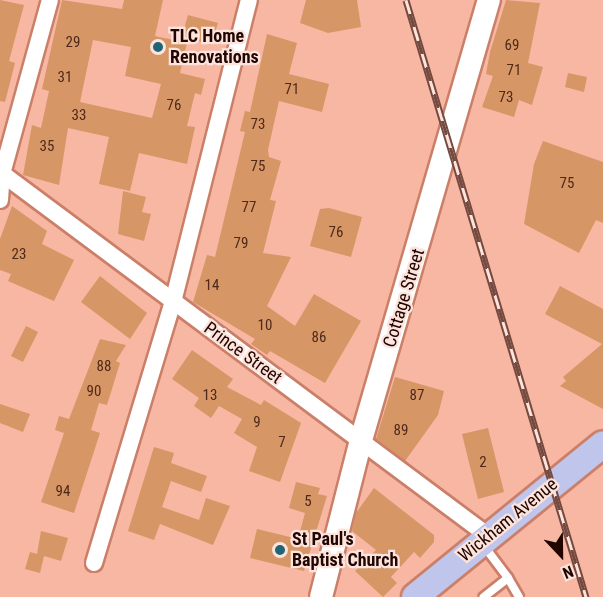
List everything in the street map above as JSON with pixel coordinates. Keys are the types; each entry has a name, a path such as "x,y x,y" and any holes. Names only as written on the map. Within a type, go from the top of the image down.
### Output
{"main road":[{"name":"Wickham Avenue","path":"415,597 483,538 603,444"}],"street":[{"path":"0,200 1,173 50,0"},
{"path":"94,563 174,302 249,0"},
{"name":"Cottage Street","path":"321,597 361,440 489,0"},
{"name":"Prince Street","path":"1,173 361,440 483,538"}],"lane":[{"path":"483,538 519,597"},
{"path":"484,597 508,578"}],"building":[{"path":"0,0 24,5 9,61 15,63 5,102 0,101"},
{"path":"62,0 122,9 124,0 163,0 155,36 187,43 180,73 205,79 201,95 195,93 187,126 195,127 187,164 139,153 130,191 99,184 109,137 68,128 59,185 23,175 32,125 41,128 49,91 42,89","holes":["93,40 131,47 125,76 161,84 152,118 80,102"]},
{"path":"306,0 357,0 361,27 328,33 300,23"},
{"path":"506,0 540,3 528,63 543,67 532,105 519,100 514,117 482,107 493,76 486,74 490,52"},
{"path":"188,15 218,23 211,45 182,36"},
{"path":"267,34 297,43 289,74 329,84 322,112 279,101 268,150 269,157 281,161 270,200 276,201 263,253 291,257 267,306 295,326 314,294 361,321 325,383 270,351 267,355 251,344 255,339 193,302 207,255 215,257 245,132 240,131 245,111 250,112"},
{"path":"568,73 587,77 584,92 565,87"},
{"path":"543,141 603,162 603,223 596,220 579,253 524,224 534,164"},
{"path":"123,191 146,197 142,212 151,214 144,241 118,234"},
{"path":"12,206 47,231 42,244 74,260 54,301 8,281 11,274 0,270 0,239"},
{"path":"329,208 362,217 351,257 310,246 320,209"},
{"path":"100,276 147,313 130,339 81,302"},
{"path":"560,286 603,309 603,409 560,386 566,381 563,377 602,344 545,314"},
{"path":"26,326 38,332 23,362 11,356"},
{"path":"100,339 126,345 116,361 120,363 107,405 99,403 91,430 100,433 74,513 41,502 64,433 55,430 59,416 69,419"},
{"path":"192,350 233,379 227,387 261,405 264,400 301,423 280,482 249,471 257,447 234,433 242,419 219,406 211,418 194,406 199,398 172,379"},
{"path":"395,377 444,391 438,415 405,461 376,439"},
{"path":"0,404 30,414 23,432 0,423"},
{"path":"488,428 504,492 478,499 462,434"},
{"path":"154,447 174,453 171,463 207,476 201,492 171,481 162,507 199,520 206,498 230,506 213,545 160,524 154,540 128,531"},
{"path":"296,482 320,488 318,494 327,496 304,571 250,558 257,529 298,539 305,513 289,508"},
{"path":"374,488 434,535 434,542 420,558 414,552 391,577 397,583 383,597 355,571 376,550 352,531 356,513"},
{"path":"41,531 68,538 61,561 44,556 40,573 25,569 30,552 37,554"}],"railway":[{"path":"406,0 586,597"}],"place":[{"name":"TLC Home Renovations","path":"158,47"},
{"name":"St Paul's Baptist Church","path":"280,550"}]}
